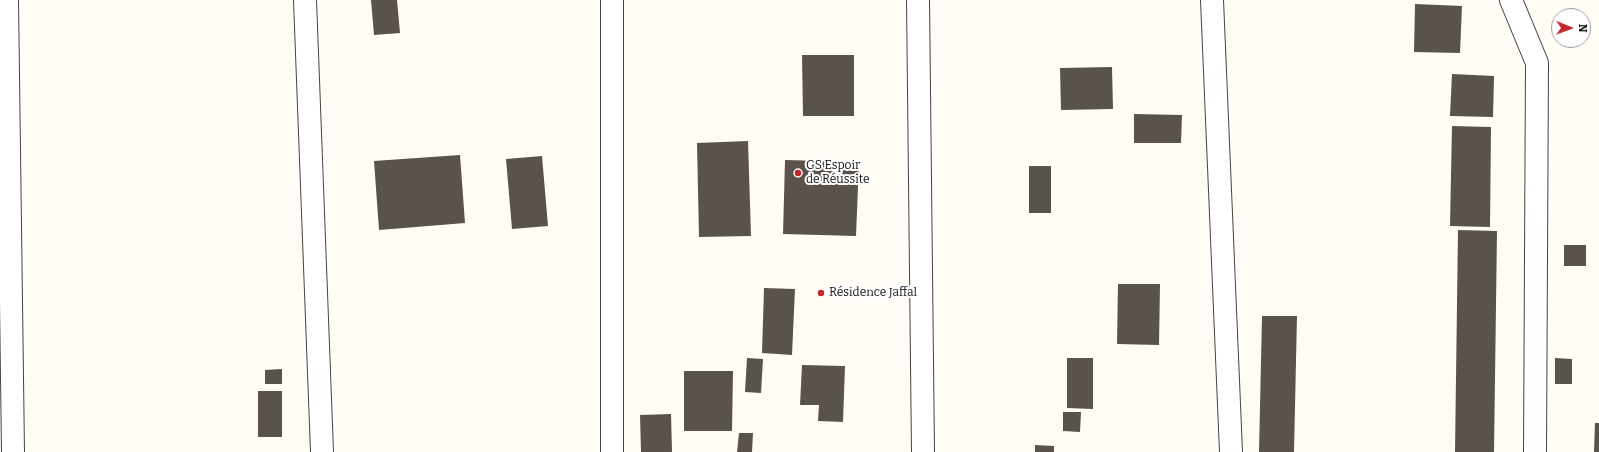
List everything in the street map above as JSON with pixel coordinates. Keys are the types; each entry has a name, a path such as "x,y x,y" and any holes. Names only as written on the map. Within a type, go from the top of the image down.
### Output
{"street":[{"path":"7,0 13,452"},
{"path":"305,0 322,452"},
{"path":"612,0 612,452"},
{"path":"918,0 923,452"},
{"path":"1212,0 1231,452"},
{"path":"1511,0 1537,64 1535,452"}],"building":[{"path":"371,0 397,0 400,33 374,35"},
{"path":"1415,4 1462,6 1460,53 1414,52"},
{"path":"802,55 854,55 854,116 803,116"},
{"path":"1112,67 1113,109 1061,110 1060,68"},
{"path":"1452,74 1494,76 1493,117 1450,116"},
{"path":"1134,114 1182,115 1181,143 1134,143"},
{"path":"1452,126 1491,127 1490,227 1450,226"},
{"path":"748,141 751,236 699,237 697,143"},
{"path":"460,155 465,223 379,230 374,161"},
{"path":"542,156 548,226 512,229 506,159"},
{"path":"785,160 859,162 856,236 783,234"},
{"path":"1029,166 1051,166 1051,213 1029,213"},
{"path":"1458,230 1497,231 1494,452 1455,452"},
{"path":"1564,245 1586,245 1586,266 1564,266"},
{"path":"1118,284 1160,284 1159,345 1117,344"},
{"path":"764,288 795,289 792,355 762,353"},
{"path":"1262,316 1297,316 1294,452 1259,452"},
{"path":"747,358 763,359 761,393 745,392"},
{"path":"1067,358 1093,358 1093,409 1067,408"},
{"path":"1555,358 1572,359 1572,384 1555,384"},
{"path":"802,365 845,366 843,422 818,421 819,405 800,405"},
{"path":"282,369 282,384 265,384 265,370"},
{"path":"684,371 733,371 732,431 684,431"},
{"path":"258,391 282,391 282,437 258,437"},
{"path":"1063,412 1081,412 1080,432 1063,431"},
{"path":"671,414 672,452 641,452 640,415"},
{"path":"1595,423 1599,423 1599,452 1594,452"},
{"path":"739,433 753,433 752,452 737,452"},
{"path":"1035,445 1054,446 1054,452 1035,452"}],"place":[{"name":"GS Espoir de Réussite","path":"798,173"},
{"name":"Résidence Jaffal","path":"821,293"}]}
